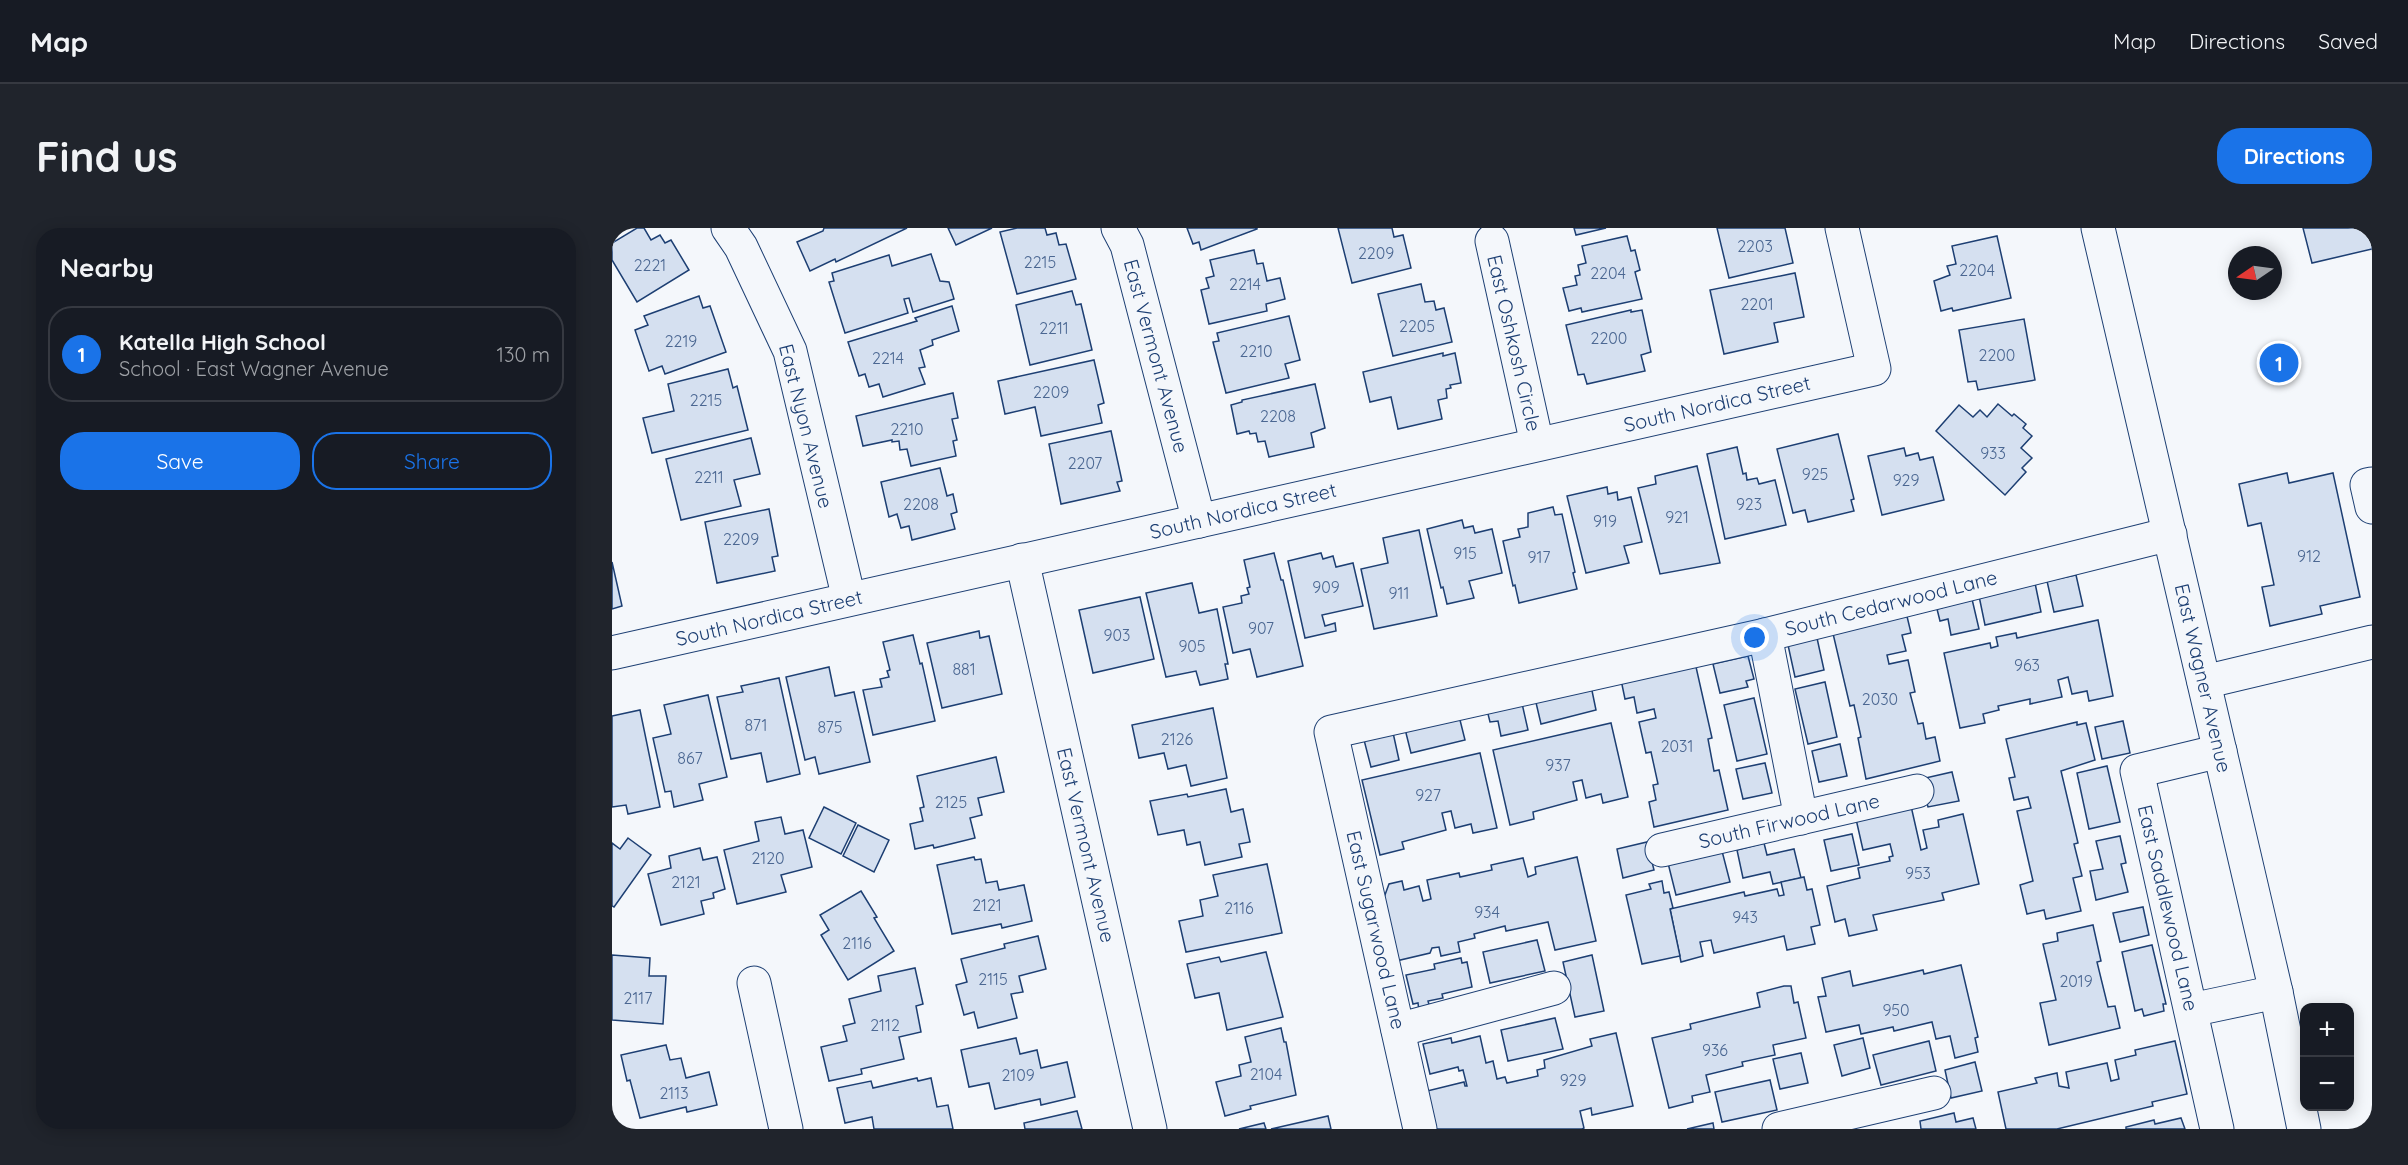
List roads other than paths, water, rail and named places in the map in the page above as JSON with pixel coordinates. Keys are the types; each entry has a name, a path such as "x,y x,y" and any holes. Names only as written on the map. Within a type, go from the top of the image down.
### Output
{"street":[{"name":"East Nyon Avenue","path":"728,228 741,247 790,351 849,599"},
{"name":"East Vermont Avenue","path":"1118,228 1127,245 1199,521"},
{"name":"South Nordica Street","path":"612,653 1874,369 1842,228"},
{"name":"East Wagner Avenue","path":"2098,228 2276,992 2304,1129"},
{"name":"East Oshkosh Circle","path":"1492,241 1537,444"},
{"path":"2372,484 2367,485 2372,507"},
{"name":"South Cedarwood Lane","path":"1331,732 1765,635 2170,534"},
{"name":"East Vermont Avenue","path":"1022,560 1150,1129"},
{"path":"1765,635 1801,818"},
{"path":"2204,682 2372,642"},
{"name":"East Sugarwood Lane","path":"1331,732 1420,1129"},
{"name":"East Saddlewood Lane","path":"2217,1129 2137,771 2220,751"},
{"name":"South Firwood Lane","path":"1662,850 1917,791"},
{"path":"754,983 786,1129"},
{"path":"1398,1029 1554,988"},
{"path":"2190,1010 2276,992"},
{"path":"1779,1129 1837,1122 1934,1093"}],"place":[{"name":"Katella High School","path":"2279,363"}]}
